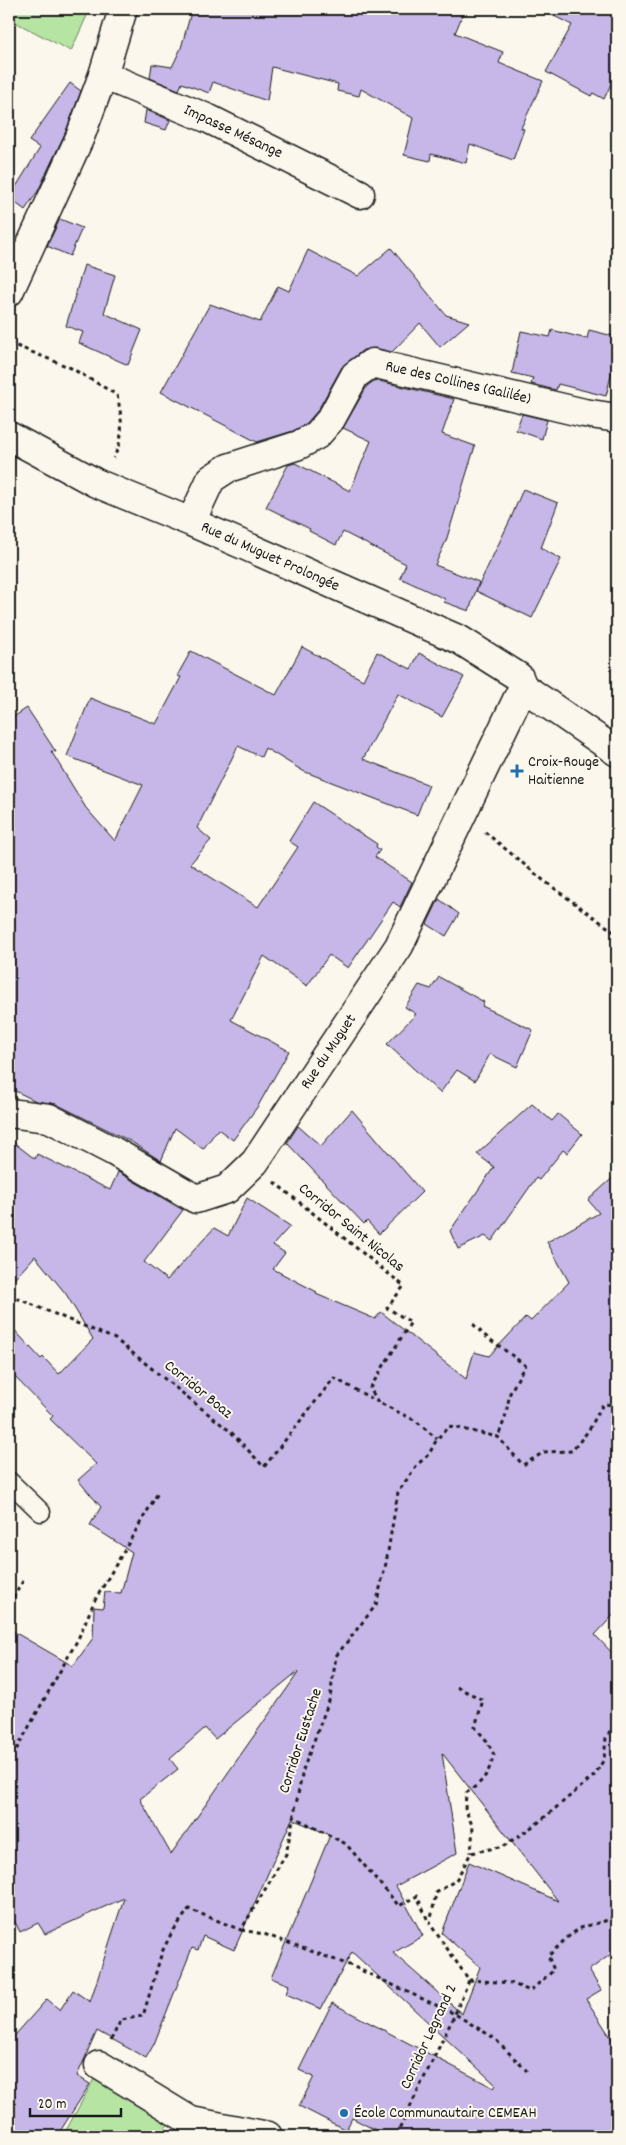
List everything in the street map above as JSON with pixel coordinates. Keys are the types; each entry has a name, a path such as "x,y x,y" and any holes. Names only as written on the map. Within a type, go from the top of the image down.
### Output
{"street":[{"path":"9,292 80,137 103,75 123,9"},
{"name":"Impasse Mésange","path":"103,75 209,119 360,194"},
{"name":"Rue des Collines (Galilée)","path":"191,522 211,479 228,468 299,445 317,435 331,419 355,375 372,363 584,413 617,418"},
{"name":"Rue du Muguet Prolongée","path":"9,436 96,483 191,522 460,640 519,676 522,687 617,752"},
{"name":"Rue du Muguet","path":"9,1113 49,1118 113,1151 196,1199 227,1189 255,1162 399,946 522,687"},
{"path":"99,2066 186,2128 268,2136"}],"lane":[{"path":"9,1482 41,1512"}],"path":[{"path":"9,343 71,368 117,395 123,425 118,450 96,483"},
{"path":"463,813 542,880 617,934"},
{"name":"Corridor Saint Nicolas","path":"255,1162 257,1168 404,1286 386,1308 410,1322 370,1388 378,1402"},
{"name":"Corridor Boaz","path":"9,1295 115,1339 231,1432 264,1466 334,1378 378,1402"},
{"path":"473,1324 484,1335 525,1365 510,1393 505,1418 498,1437 523,1465 544,1452 572,1450 589,1430 603,1404 617,1405"},
{"path":"378,1402 416,1421 436,1439"},
{"name":"Corridor Eustache","path":"241,1930 286,1854 292,1816 303,1770 330,1698 336,1656 376,1605 386,1563 398,1492 417,1465 429,1454 436,1439 449,1426 498,1437"},
{"path":"9,1747 16,1750 78,1639 94,1602 159,1492"},
{"path":"9,1605 23,1581"},
{"path":"430,1924 436,1893 456,1880 471,1853 473,1827 465,1809 466,1793 481,1784 490,1768 494,1755 487,1741 475,1728 483,1700 457,1687"},
{"path":"471,1853 504,1846 539,1822 595,1775 604,1759 606,1738 617,1719"},
{"name":"Corridor Legrand 2","path":"292,1816 346,1844 399,1906 417,1896 430,1924 469,1980 455,2014 396,2136"},
{"path":"99,2066 121,2020 143,2016 162,1952 171,1934 189,1909 241,1930 264,1934 352,1966 455,2014 494,2038 526,2071"},
{"path":"469,1980 511,1983 530,1991 554,1970 548,1956 564,1940 580,1928 612,1919 617,1914"}],"green space":[{"path":"9,9 90,9 71,51 9,19"},
{"path":"94,2079 170,2120 161,2136 63,2136"}],"building":[{"path":"192,9 465,9 455,33 503,52 499,63 543,81 521,128 524,129 513,160 470,144 466,163 431,154 430,161 404,155 413,118 361,89 359,96 337,91 338,84 272,67 267,101 213,82 209,93 182,83 179,90 150,78 152,64 172,67 181,48"},
{"path":"540,9 617,9 617,71 604,99 593,93 591,96 546,72 572,25"},
{"path":"70,83 81,91 66,131 38,191 25,210 9,198 40,148 29,141"},
{"path":"146,110 170,120 166,130 144,123"},
{"path":"60,219 82,228 70,256 47,246"},
{"path":"391,248 446,315 469,322 440,347 420,323 392,352 375,348 363,350 342,367 318,410 307,423 293,431 257,442 161,392 210,304 260,322 278,286 289,291 308,250 358,276"},
{"path":"84,265 115,275 104,313 142,330 128,365 79,343 83,332 66,326"},
{"path":"552,330 587,339 589,330 617,337 617,351 606,396 558,384 556,390 531,384 533,378 512,373 521,331 550,337"},
{"path":"375,380 454,399 442,434 475,446 446,541 435,565 479,582 469,611 444,602 445,599 400,578 406,564 343,532 336,545 309,531 310,529 266,507 288,465 295,463 350,491 371,441 343,428 367,386"},
{"path":"522,414 547,420 542,439 516,430"},
{"path":"523,489 558,503 541,548 561,559 532,618 476,591"},
{"path":"302,647 363,680 377,652 411,669 419,653 464,677 442,717 398,694 363,759 429,785 417,815 303,771 265,748 261,757 238,746 197,828 211,840 190,864 258,907 298,847 289,841 313,802 377,844 376,847 380,850 375,857 412,882 400,907 393,902 348,968 329,955 307,986 264,956 231,1020 289,1051 258,1106 233,1140 218,1129 203,1149 175,1128 161,1161 130,1141 56,1104 36,1101 9,1088 9,720 27,708 56,752 51,751 86,808 115,841 143,785 67,756 90,698 156,724 181,677 177,676 191,651 276,695"},
{"path":"439,899 459,914 446,936 427,924"},
{"path":"439,977 484,1002 482,1006 533,1030 517,1067 490,1054 475,1081 457,1070 440,1093 387,1044 416,1014 405,1007 419,985 431,989"},
{"path":"532,1104 552,1121 558,1114 582,1134 567,1153 563,1150 539,1180 536,1178 492,1241 485,1236 458,1249 450,1231 494,1167 477,1154"},
{"path":"352,1110 422,1192 379,1234 367,1221 364,1224 287,1143 298,1126 321,1146"},
{"path":"9,1139 35,1159 37,1154 110,1190 118,1172 183,1210 144,1262 167,1280 214,1228 228,1236 247,1198 290,1226 273,1245 285,1253 273,1269 317,1292 316,1294 375,1319 381,1312 466,1379 474,1352 489,1356 526,1317 531,1321 569,1282 547,1242 599,1213 588,1200 617,1174 617,1611 595,1635 617,1658 617,1950 589,1970 601,1990 586,1999 617,2047 617,2136 387,2136 352,2118 346,2130 299,2106 314,2077 299,2070 332,2003 494,2088 496,2085 352,1952 321,2009 286,1994 289,1985 271,1978 330,1835 292,1819 234,1950 203,1936 198,1950 192,1948 154,2044 146,2058 97,2031 77,2076 90,2084 57,2136 9,2136 9,2042 47,1999 60,2010 73,1990 90,2002 124,1898 45,1934 38,1923 20,1932 9,1910 9,1629 73,1666 93,1638 94,1607 103,1608 105,1592 121,1593 132,1552 90,1525 101,1507 78,1480 96,1464 50,1419 53,1416 9,1371 9,1324 41,1359 43,1357 59,1374 93,1339 66,1294 35,1256 9,1285","holes":["298,1673 171,1854 140,1799 178,1769 170,1759 205,1728 215,1739","442,1753 558,1901 469,1862 442,1933 480,1967 462,2014 393,1953 423,1936 396,1886 457,1853"]}],"place":[{"name":"Croix-Rouge Haitienne","path":"517,771"},
{"name":"École Communautaire CEMEAH","path":"344,2113"}]}
